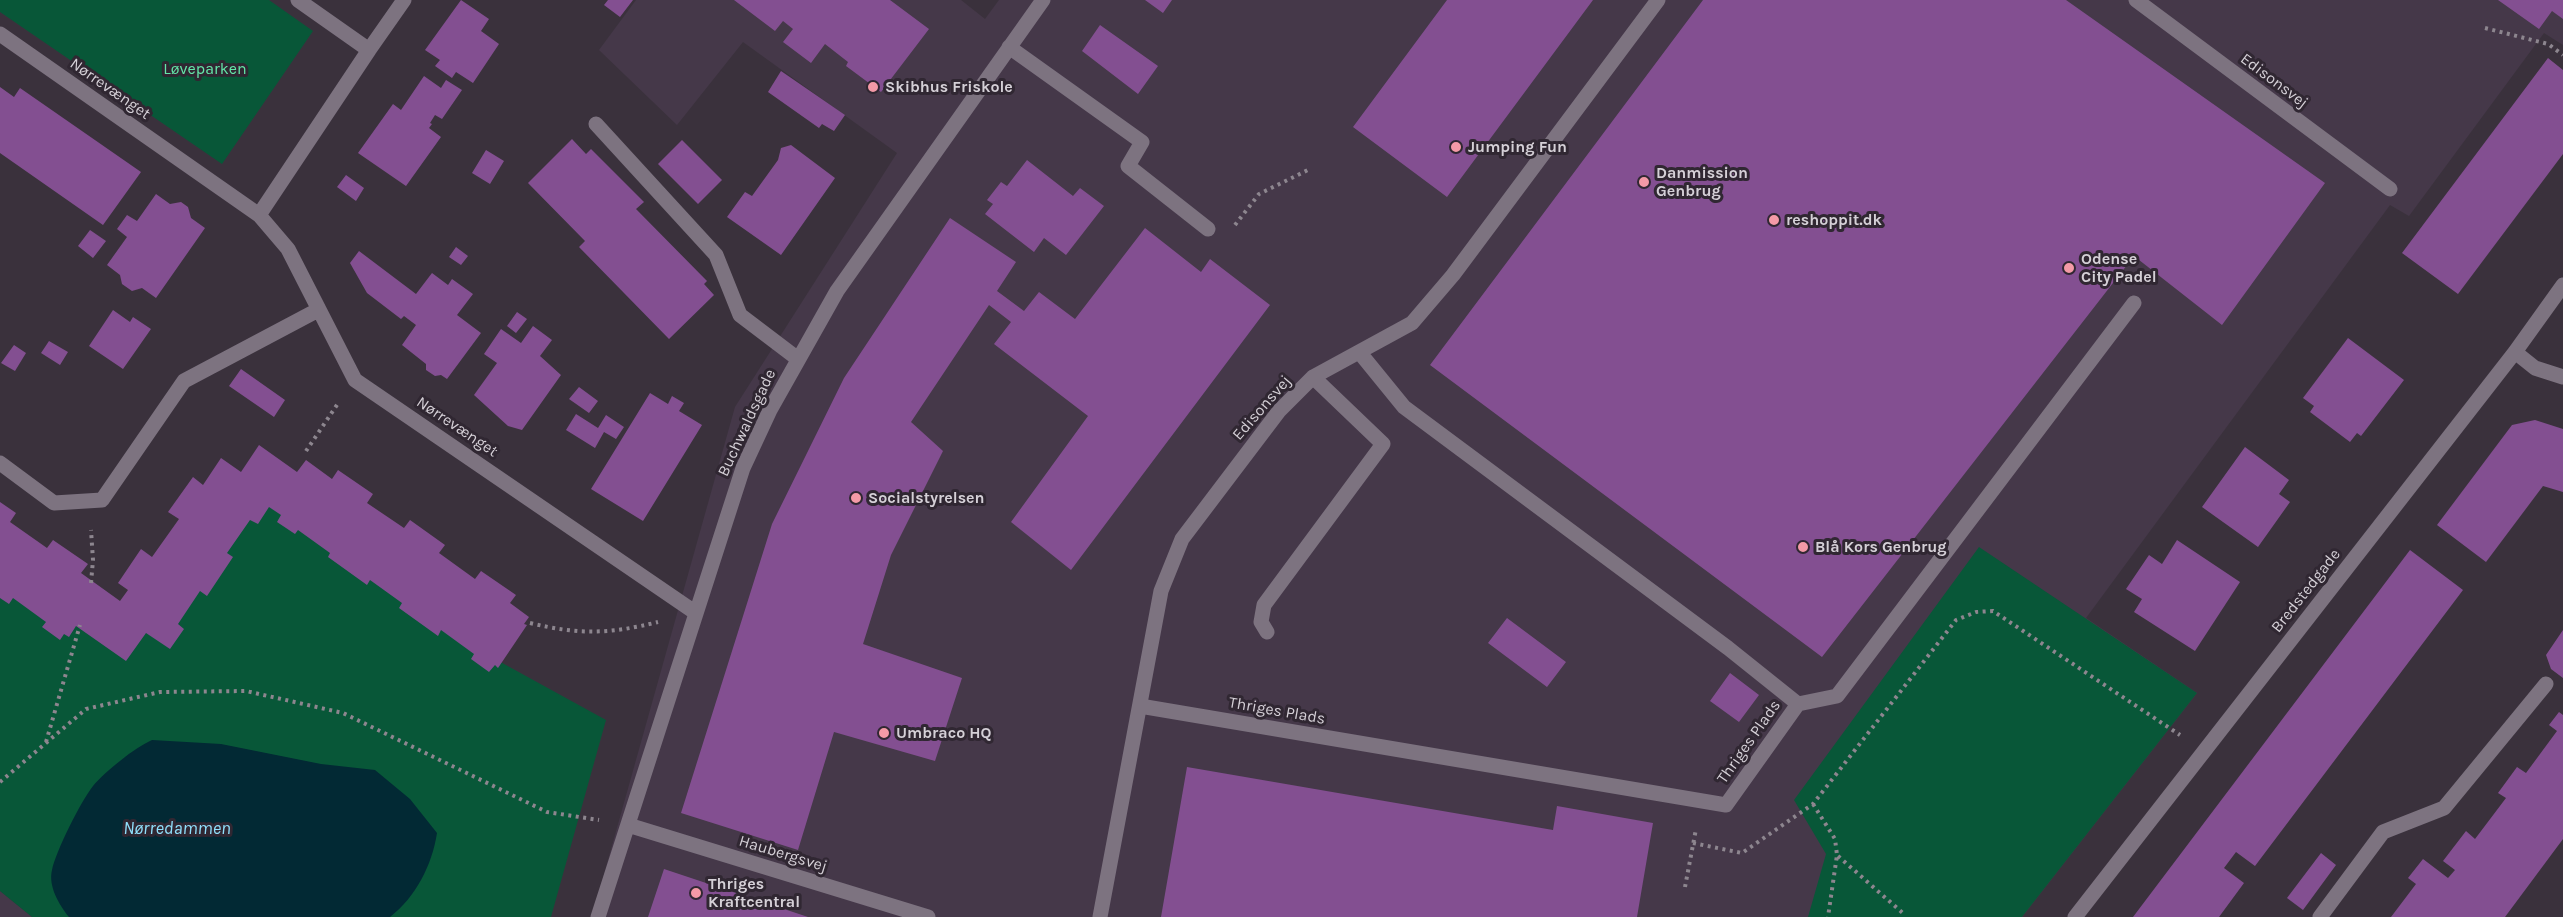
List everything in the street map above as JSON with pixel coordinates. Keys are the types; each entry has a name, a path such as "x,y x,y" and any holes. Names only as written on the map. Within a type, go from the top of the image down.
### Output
{"street":[{"path":"298,0 369,50"},
{"path":"259,215 404,0"},
{"name":"Buchwaldsgade","path":"598,917 743,468 798,359 837,291 1043,0"},
{"name":"Edisonsvej","path":"1100,917 1161,591 1182,539 1280,411 1314,377 1412,322 1453,275 1658,0"},
{"name":"Edisonsvej","path":"2136,0 2390,189"},
{"name":"Nørrevænget","path":"0,34 259,215 288,249 355,380 696,613"},
{"path":"1009,47 1142,142 1128,166 1208,229"},
{"path":"596,124 716,255 740,315 798,359"},
{"name":"Bredstedgade","path":"2075,917 2515,352 2563,285"},
{"path":"1798,704 1837,696 2134,303"},
{"path":"0,464 54,503 102,500 184,381 318,310"},
{"path":"2515,352 2535,368 2563,377"},
{"name":"Thriges Plads","path":"1140,706 1726,805 1798,704 1728,648 1404,407 1360,353"},
{"path":"1267,632 1261,622 1264,604 1383,444 1314,377"},
{"path":"2320,917 2383,832 2444,808 2546,684"},
{"name":"Haubergsvej","path":"628,825 928,917"}],"path":[{"path":"2485,28 2548,44 2563,55"},
{"path":"1234,225 1259,194 1310,169"},
{"path":"306,451 338,403"},
{"path":"88,501 93,560 91,583"},
{"path":"1693,843 1742,854 1813,804 1956,620 1976,612 1993,611 2204,751"},
{"path":"530,623 566,631 611,632 696,613"},
{"path":"46,743 61,699 81,625"},
{"path":"0,782 87,709 160,692 246,691 343,713 547,812 628,825"},
{"path":"1685,887 1701,800"},
{"path":"1813,804 1835,839 1837,855 1828,917"},
{"path":"1837,855 1905,915"}],"shaded area":[{"path":"636,0 961,0 985,19 999,0 2563,0 2563,45 2544,33 2409,216 2390,205 2086,618 2197,693 2022,917 592,917 735,407 897,153 743,42 677,125 599,50"},
{"path":"0,891 32,917 0,917"}],"green space":[{"name":"Løveparken","path":"0,0 269,0 313,31 222,164 0,12"},
{"path":"263,495 495,659 606,720 551,917 32,917 0,891 0,584 72,619 123,655"},
{"path":"1979,547 2197,693 2022,917 1808,917 1826,854 1794,800"}],"water":[{"name":"Nørredammen","path":"152,740 221,744 321,764 375,770 410,799 437,833 427,868 408,900 390,917 69,917 58,901 51,876 54,862 64,839 93,786 121,760"}],"building":[{"path":"461,0 489,19 481,31 499,44 473,83 456,72 452,78 435,66 440,60 425,50"},
{"path":"608,0 633,0 620,17 604,5"},
{"path":"734,0 890,0 929,29 881,92 846,66 848,62 825,44 811,63 783,42 793,29 783,21 775,31"},
{"path":"1145,0 1172,0 1163,13"},
{"path":"1447,0 1593,0 1447,197 1353,127"},
{"path":"1703,0 2066,0 2325,183 2222,325 2134,256 1822,657 1430,365"},
{"path":"2498,0 2563,0 2563,19 2552,11 2539,29"},
{"path":"1100,25 1158,66 1138,94 1082,51"},
{"path":"2548,58 2563,70 2563,154 2458,294 2402,253"},
{"path":"781,71 845,115 834,131 822,124 819,128 768,92"},
{"path":"424,76 441,88 446,80 462,90 442,119 435,115 430,123 432,124 429,128 441,137 406,186 358,153 393,104 401,110"},
{"path":"0,87 14,97 20,88 141,172 103,225 0,153"},
{"path":"572,139 586,154 591,149 644,202 636,209 707,281 704,284 714,295 669,339 579,247 585,241 528,183"},
{"path":"682,140 722,180 698,204 658,164"},
{"path":"791,145 835,178 781,255 727,217 745,192 752,196 778,160 781,148"},
{"path":"486,150 504,161 490,184 472,173"},
{"path":"1027,160 1073,196 1080,188 1104,206 1066,255 1044,238 1034,252 985,214 993,204 987,200 1001,182 1007,186"},
{"path":"346,175 364,188 356,201 337,187"},
{"path":"156,194 170,204 181,202 188,207 191,218 205,228 156,298 142,288 132,291 122,284 120,275 107,265 127,237 117,229 127,215 137,221"},
{"path":"950,218 1016,262 997,291 1024,311 1039,292 1075,319 1145,228 1201,272 1210,259 1270,305 1071,570 1011,522 1088,416 994,344 1011,322 989,305 911,422 943,451 891,555 863,644 962,678 935,761 834,732 798,850 681,813 772,524 844,378"},
{"path":"90,230 106,241 93,258 78,246"},
{"path":"456,247 468,256 461,265 449,257"},
{"path":"359,251 416,294 432,273 448,285 452,279 473,294 457,315 481,333 447,379 441,375 435,376 426,370 426,364 402,345 416,325 404,316 401,319 367,293 350,263"},
{"path":"113,310 130,322 133,317 151,329 123,369 89,346"},
{"path":"517,312 527,319 516,333 507,326"},
{"path":"533,326 552,340 540,356 561,375 522,430 508,426 474,395 497,363 484,354 501,329 521,343"},
{"path":"2348,338 2404,380 2361,436 2357,433 2350,442 2310,412 2314,406 2303,398"},
{"path":"49,341 68,352 60,365 41,353"},
{"path":"14,345 26,353 15,371 1,363"},
{"path":"241,369 285,400 274,417 229,386"},
{"path":"579,387 598,401 589,413 569,399"},
{"path":"650,393 668,404 672,396 684,403 679,411 702,425 643,521 591,489"},
{"path":"576,414 598,428 606,415 624,427 616,439 604,432 595,448 566,430"},
{"path":"2535,420 2563,429 2563,492 2543,486 2486,562 2437,525 2512,425"},
{"path":"259,445 297,472 306,460 332,479 338,470 373,494 367,503 404,528 410,520 445,545 439,553 475,579 481,571 516,595 510,603 529,617 524,624 527,625 498,668 495,665 489,672 471,659 474,654 441,630 438,636 399,608 402,603 370,580 367,585 328,557 330,553 298,530 295,534 277,522 281,515 269,507 258,524 250,520 227,553 233,557 207,596 200,591 178,624 184,629 170,649 146,633 126,661 76,626 69,637 64,634 60,640 42,627 46,622 13,598 9,604 0,598 0,502 16,513 10,522 47,548 53,540 88,564 81,573 120,601 128,590 118,583 141,549 152,557 179,519 168,512 193,477 203,485 221,458 241,472"},
{"path":"2245,447 2289,480 2279,494 2290,502 2258,547 2202,507"},
{"path":"2177,540 2240,582 2195,651 2134,612 2142,599 2126,589 2149,555 2162,564"},
{"path":"2410,550 2463,590 2255,866 2236,852 2224,868 2244,883 2219,917 2133,917"},
{"path":"1507,618 1566,662 1547,687 1488,643"},
{"path":"2563,630 2563,678 2551,669 2546,655"},
{"path":"1730,673 1759,695 1739,722 1710,701"},
{"path":"2559,712 2563,715 2563,839 2505,917 2391,917 2416,884 2408,878 2423,859 2448,878 2455,870 2443,861 2466,831 2475,839 2506,798 2498,793 2517,767 2526,773 2557,731 2549,725"},
{"path":"1187,767 1553,830 1557,806 1653,823 1637,917 1161,917"},
{"path":"2321,853 2336,865 2303,910 2287,898"},
{"name":"Thriges Kraftcentral","path":"664,869 808,917 648,917"}],"place":[{"name":"Skibhus Friskole","path":"873,87"},
{"name":"Jumping Fun","path":"1456,147"},
{"name":"Danmission Genbrug","path":"1644,182"},
{"name":"reshoppit.dk","path":"1774,220"},
{"name":"Odense City Padel","path":"2069,268"},
{"name":"Socialstyrelsen","path":"856,498"},
{"name":"Blå Kors Genbrug","path":"1803,547"},
{"name":"Umbraco HQ","path":"884,733"},
{"name":"Thriges Kraftcentral","path":"696,893"}]}
